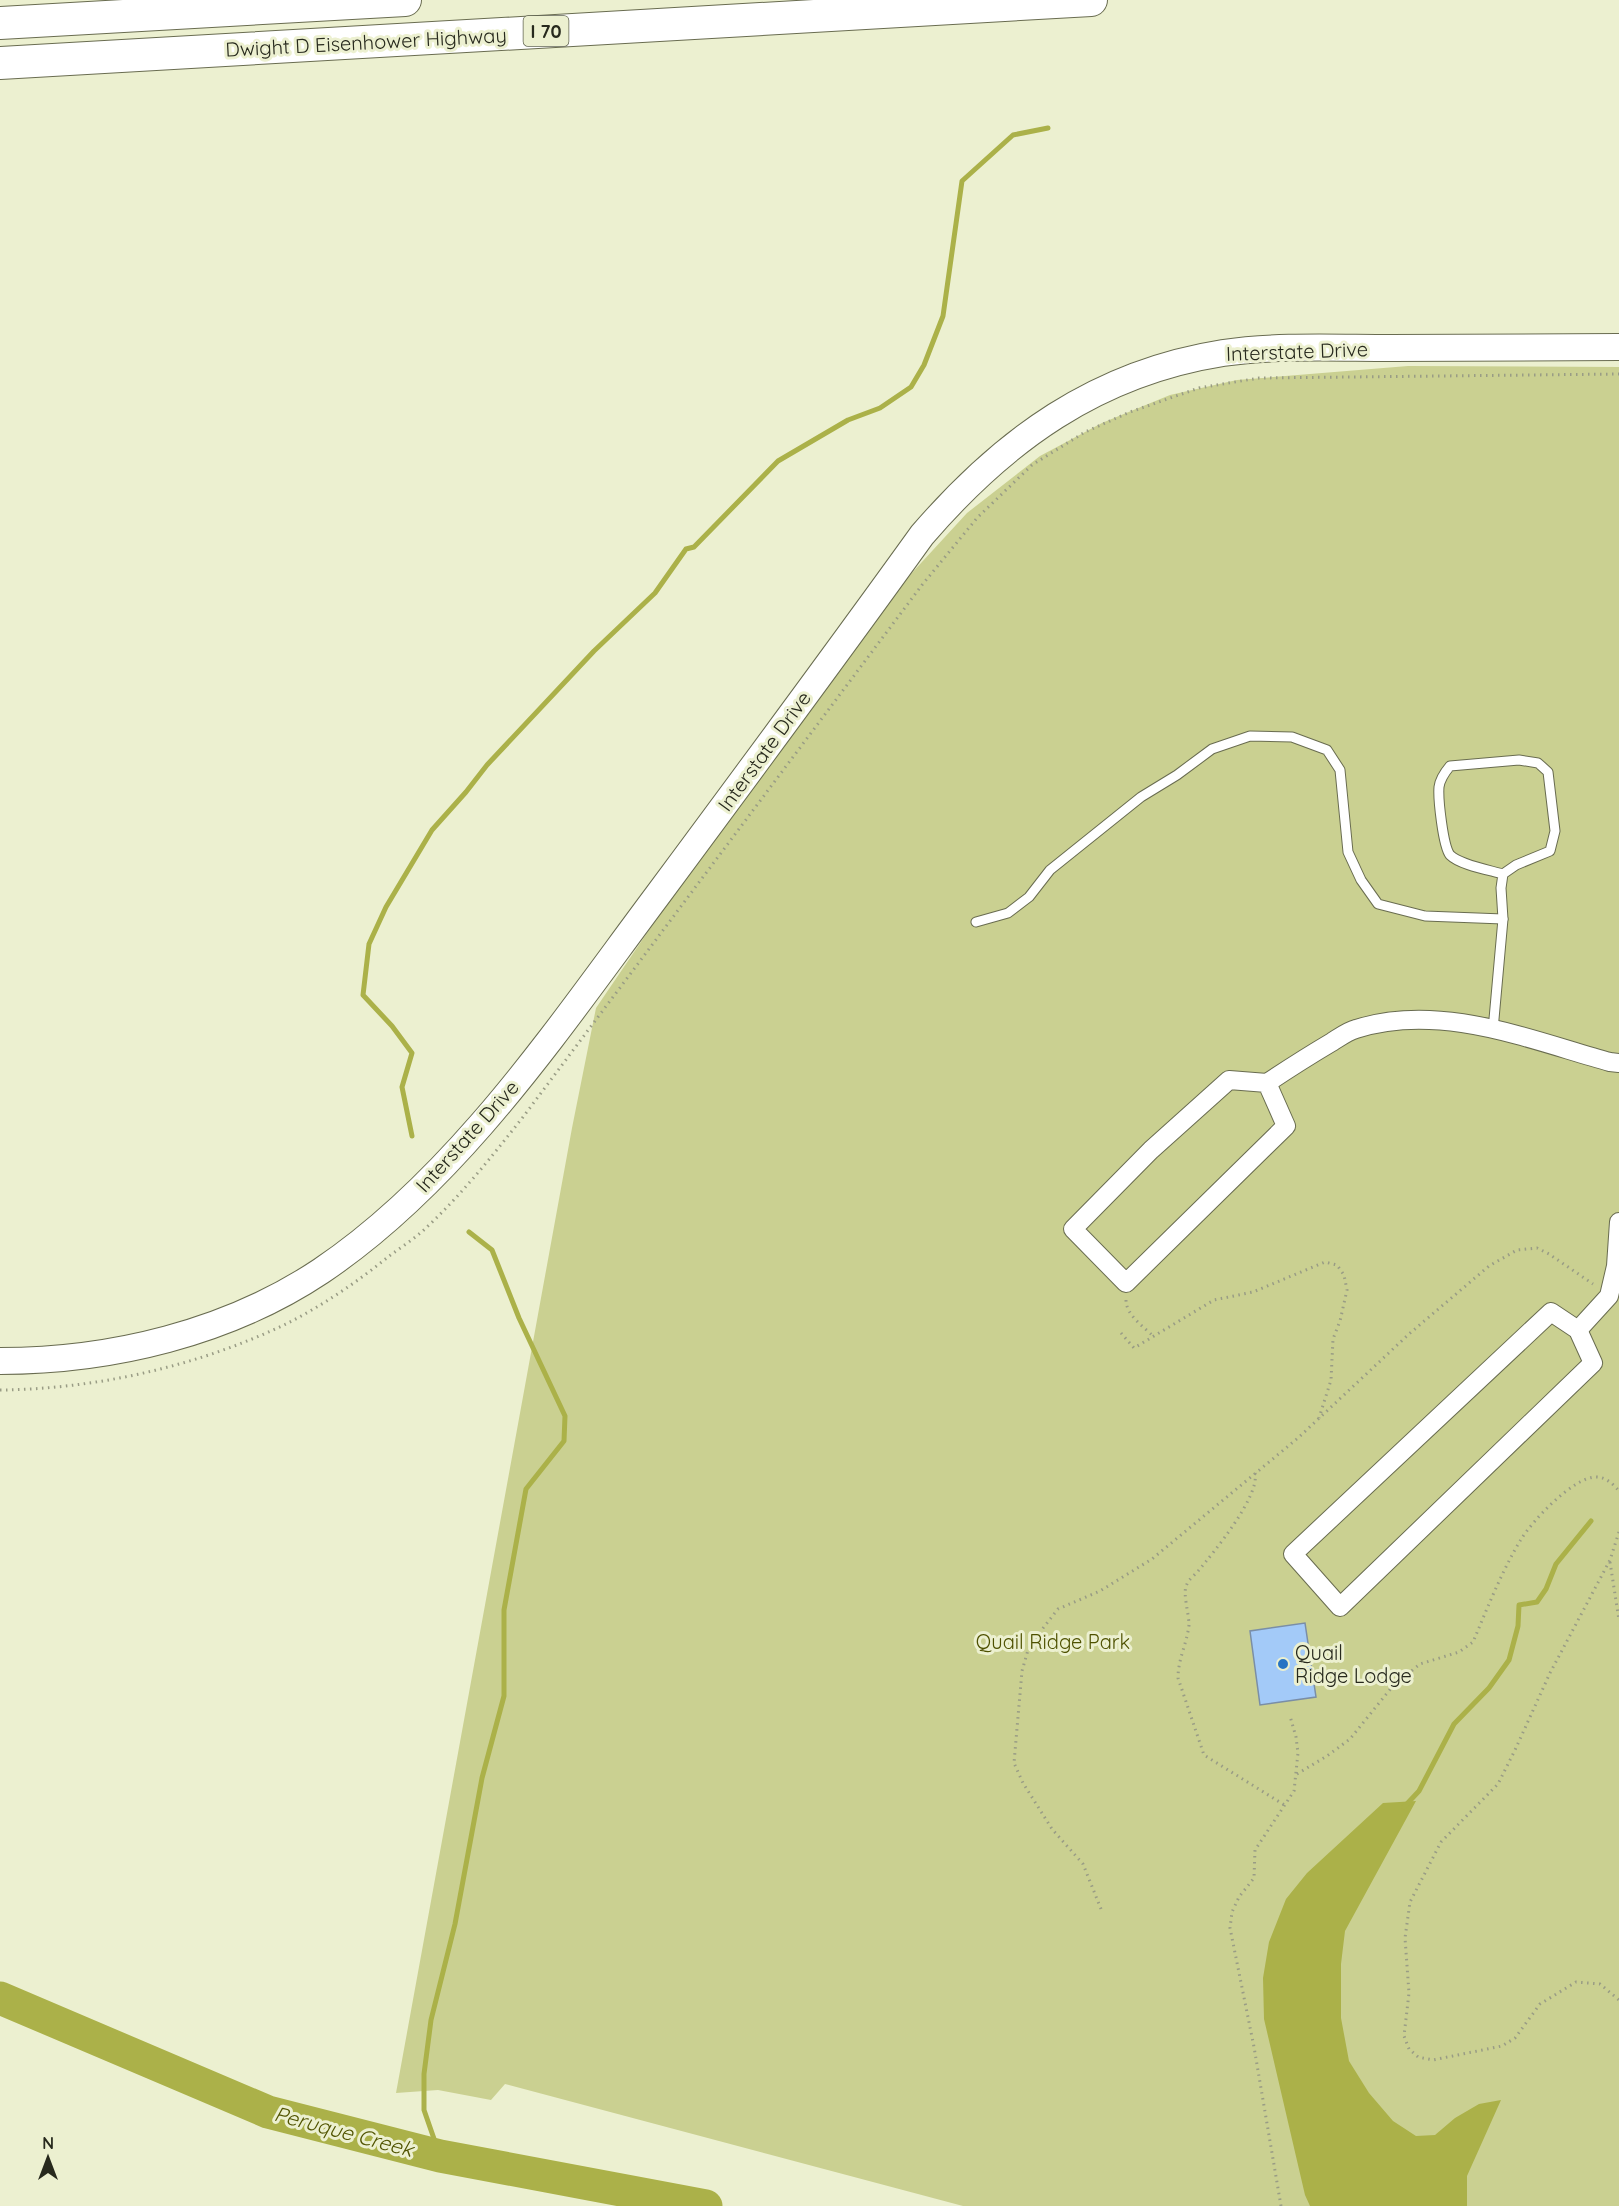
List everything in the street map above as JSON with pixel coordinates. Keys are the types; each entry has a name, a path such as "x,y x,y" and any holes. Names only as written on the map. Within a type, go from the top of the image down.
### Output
{"highway":[{"path":"87,18 180,0"},
{"name":"Dwight D Eisenhower Highway","path":"0,23 405,0"},
{"name":"Dwight D Eisenhower Highway","path":"0,63 1091,0"}],"main road":[{"name":"Interstate Drive","path":"0,1361 83,1357 125,1349 211,1325 289,1289 319,1272 404,1205 498,1106 631,930 922,535 975,478 1040,425 1092,395 1124,381 1155,370 1222,353 1290,348 1619,347"}],"street":[{"path":"1267,1083 1286,1126 1126,1283 1073,1229 1151,1150 1228,1080 1267,1083 1302,1059 1354,1029 1392,1021 1429,1020 1493,1030 1616,1067"},
{"path":"1578,1330 1609,1296 1616,1266 1619,1222"},
{"path":"1551,1312 1578,1330 1593,1362 1340,1607 1293,1554 1551,1312"}],"lane":[{"path":"976,922 1008,913 1022,903 1050,870 1079,844 1141,797 1177,776 1212,749 1250,736 1292,737 1326,750 1340,770 1348,852 1361,880 1378,904 1425,916 1503,919"},
{"path":"1493,1030 1503,919 1501,888 1503,874 1516,865 1550,851 1555,831 1548,772 1538,763 1519,760 1450,766 1444,773 1439,786 1444,840 1449,854 1460,862 1503,874"}],"path":[{"path":"0,1390 82,1385 156,1370 221,1350 286,1323 357,1281 427,1227 471,1182 523,1117 915,594 977,518 1032,465 1085,432 1130,412 1199,388 1259,378 1619,374"},
{"path":"1101,1909 1083,1864 1052,1829 1023,1783 1014,1763 1022,1671 1028,1650 1059,1609 1100,1591 1152,1559 1318,1420 1409,1334 1489,1266 1517,1250 1537,1248 1549,1254 1609,1296"},
{"path":"1121,1333 1134,1348 1214,1300 1253,1292 1325,1262 1337,1264 1344,1275 1347,1290 1333,1339 1331,1380 1318,1420"},
{"path":"1126,1283 1126,1305 1136,1320 1153,1336"},
{"path":"1255,1473 1257,1481 1254,1492 1197,1572 1187,1582 1185,1590 1189,1627 1178,1665 1178,1678 1204,1755 1286,1806"},
{"path":"1296,1774 1350,1739 1392,1687 1420,1664 1459,1652 1473,1642 1521,1540 1546,1509 1581,1481 1590,1478 1599,1477 1607,1480 1619,1491"},
{"path":"1619,1532 1610,1560 1550,1673 1497,1784 1442,1842 1410,1902 1405,1938 1409,1993 1404,2036 1409,2049 1418,2056 1433,2060 1502,2046 1515,2038 1540,2004 1576,1982 1600,1984 1619,2000"},
{"path":"1610,1560 1619,1620"},
{"path":"1281,2206 1254,2047 1230,1928 1232,1912 1239,1897 1254,1878 1256,1850 1294,1791 1297,1745 1290,1716"}],"green space":[{"name":"Quail Ridge Park","path":"1408,366 1619,367 1619,2206 963,2206 505,2084 491,2100 438,2090 396,2093 572,1128 596,1008 664,908 887,600 967,513 1040,456 1102,423 1170,395 1237,380"}],"shaded area":[{"path":"1416,1801 1345,1931 1341,1964 1341,2018 1349,2061 1369,2093 1393,2121 1416,2136 1435,2135 1455,2118 1479,2104 1501,2100 1467,2176 1467,2206 1310,2206 1305,2195 1264,2019 1263,1978 1269,1942 1286,1899 1307,1873 1383,1803"}],"building":[{"name":"Quail Ridge Lodge","path":"1305,1623 1316,1697 1260,1705 1250,1631"}],"waterway":[{"path":"412,1136 402,1087 412,1053 392,1026 363,995 369,944 386,907 432,830 487,765 594,651 655,593 686,549 694,547 778,461 848,420 880,408 911,387 924,365 943,316 962,181 1013,135 1048,128"},
{"path":"440,2156 424,2110 424,2074 431,2020 455,1924 482,1778 504,1696 504,1610 526,1489 564,1441 565,1416 519,1318 492,1250 469,1232"},
{"path":"1404,1807 1419,1791 1454,1724 1489,1688 1509,1660 1518,1626 1519,1605 1537,1602 1546,1589 1556,1564 1591,1521"},
{"name":"Peruque Creek","path":"0,1998 268,2112 440,2156 706,2206"}],"place":[{"name":"Quail Ridge Lodge","path":"1283,1664"}]}
